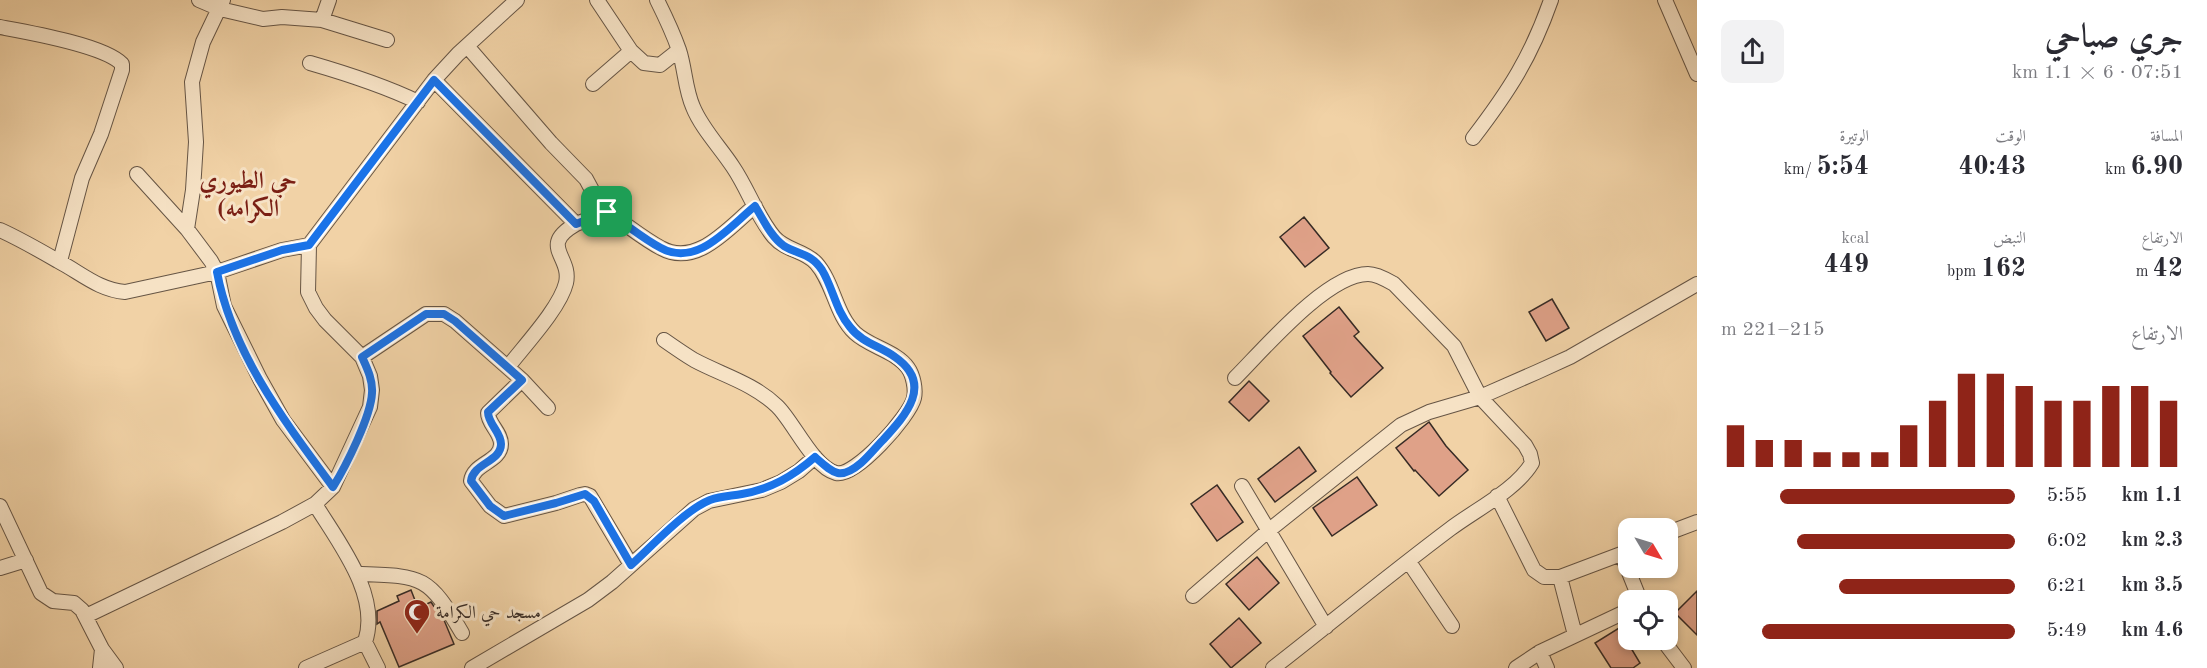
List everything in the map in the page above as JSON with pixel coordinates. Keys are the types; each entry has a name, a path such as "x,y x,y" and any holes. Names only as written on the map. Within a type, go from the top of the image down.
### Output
{"street":[{"path":"199,0 263,19 282,17 322,20 387,40"},
{"path":"322,20 329,0"},
{"path":"597,0 631,51 644,63 660,64 679,50"},
{"path":"657,0 679,50 693,107 735,170 775,238 786,246 804,253 822,270 849,327 867,343 901,361 908,368 914,384 914,398 906,416 861,463 839,474 832,472 815,457 778,407 763,394 735,377 696,360 664,340"},
{"path":"1473,138 1525,64 1551,0"},
{"path":"1665,0 1697,74"},
{"path":"86,616 282,522 315,504 333,487 370,407 372,390 370,376 362,357 325,320 308,292 309,245 434,80 515,1"},
{"path":"187,229 193,190 196,142 192,82 203,42 221,5"},
{"path":"0,27 41,34 78,44 106,54 122,64 115,91 75,202 60,261"},
{"path":"467,46 551,143 586,179 607,212 661,248 681,255 693,253 705,247 755,206"},
{"path":"593,84 631,51"},
{"path":"310,63 369,80 418,102"},
{"path":"434,80 576,224"},
{"path":"137,174 187,229 217,272 224,306 260,378 283,420 333,487"},
{"path":"508,367 560,297 566,278 558,243 562,232 607,212"},
{"path":"0,230 60,261 98,285 112,291 125,292 217,272 282,250 309,245"},
{"path":"1235,378 1317,297 1351,278 1368,274 1384,278 1394,284 1454,346 1480,397 1524,445 1530,454 1532,463 1528,471 1497,496 1456,524 1273,668"},
{"path":"1193,596 1268,531 1401,425 1429,412 1480,397 1569,357 1697,284"},
{"path":"362,357 426,314 444,314 508,367 548,408"},
{"path":"522,380 488,412 501,446 499,453 474,472 471,481 490,506 504,516 580,495 590,496 631,565"},
{"path":"472,668 588,600 694,509 709,501 762,490 781,482 799,471 815,457"},
{"path":"1242,486 1326,627"},
{"path":"1497,496 1534,570 1544,577 1560,577 1618,556"},
{"path":"315,504 358,574 367,610 365,642 378,668"},
{"path":"0,506 37,587 46,598 75,603 82,610 102,649 116,668"},
{"path":"1678,529 1697,522"},
{"path":"0,568 26,560"},
{"path":"1409,562 1452,626"},
{"path":"358,574 402,575 426,584 446,606 462,633"},
{"path":"1560,577 1575,635"},
{"path":"1516,668 1540,652 1618,615"},
{"path":"306,668 365,642"},
{"path":"100,668 102,649"},
{"path":"1670,650 1684,668"},
{"path":"1540,652 1547,668"}],"building":[{"path":"1304,217 1329,248 1305,267 1280,237"},
{"path":"1552,299 1569,328 1546,341 1529,312"},
{"path":"1339,307 1359,332 1354,336 1383,368 1351,397 1303,336"},
{"path":"1249,381 1269,401 1249,421 1229,402"},
{"path":"1429,422 1446,446 1468,470 1439,496 1414,471 1396,448"},
{"path":"1299,447 1316,471 1275,502 1258,479"},
{"path":"1357,477 1377,505 1332,536 1313,508"},
{"path":"1217,485 1243,522 1217,541 1191,504"},
{"path":"1257,557 1279,583 1249,610 1226,584"},
{"name":"مسجد حي الكرامة","path":"411,590 418,608 431,602 444,620 454,644 399,667 380,622 377,624 377,611 399,601 397,596"},
{"path":"1697,591 1697,635 1678,616 1678,610"},
{"path":"1239,618 1261,643 1231,668 1210,644"},
{"path":"1618,629 1618,650 1632,650 1640,663 1633,668 1611,668 1595,643"}],"place":[{"name":"مسجد حي الكرامة","path":"417,635"}],"district":[{"name":"حي الطيوري (الكرامه","path":"248,194"}],"route":[{"path":"434,80 576,224 607,212 661,248 681,255 693,253 705,247 755,206 775,238 786,246 804,253 822,270 849,327 867,343 893,356 908,368 914,384 914,398 906,416 861,463 847,472 839,474 832,472 815,457 799,471 762,490 709,501 694,509 631,565 590,496 585,494 575,496 504,516 490,506 471,481 474,472 499,453 501,446 488,412 522,380 444,314 426,314 362,357 370,376 372,390 370,407 333,487 283,420 260,378 224,306 217,272 282,250 309,245 434,80"}]}
